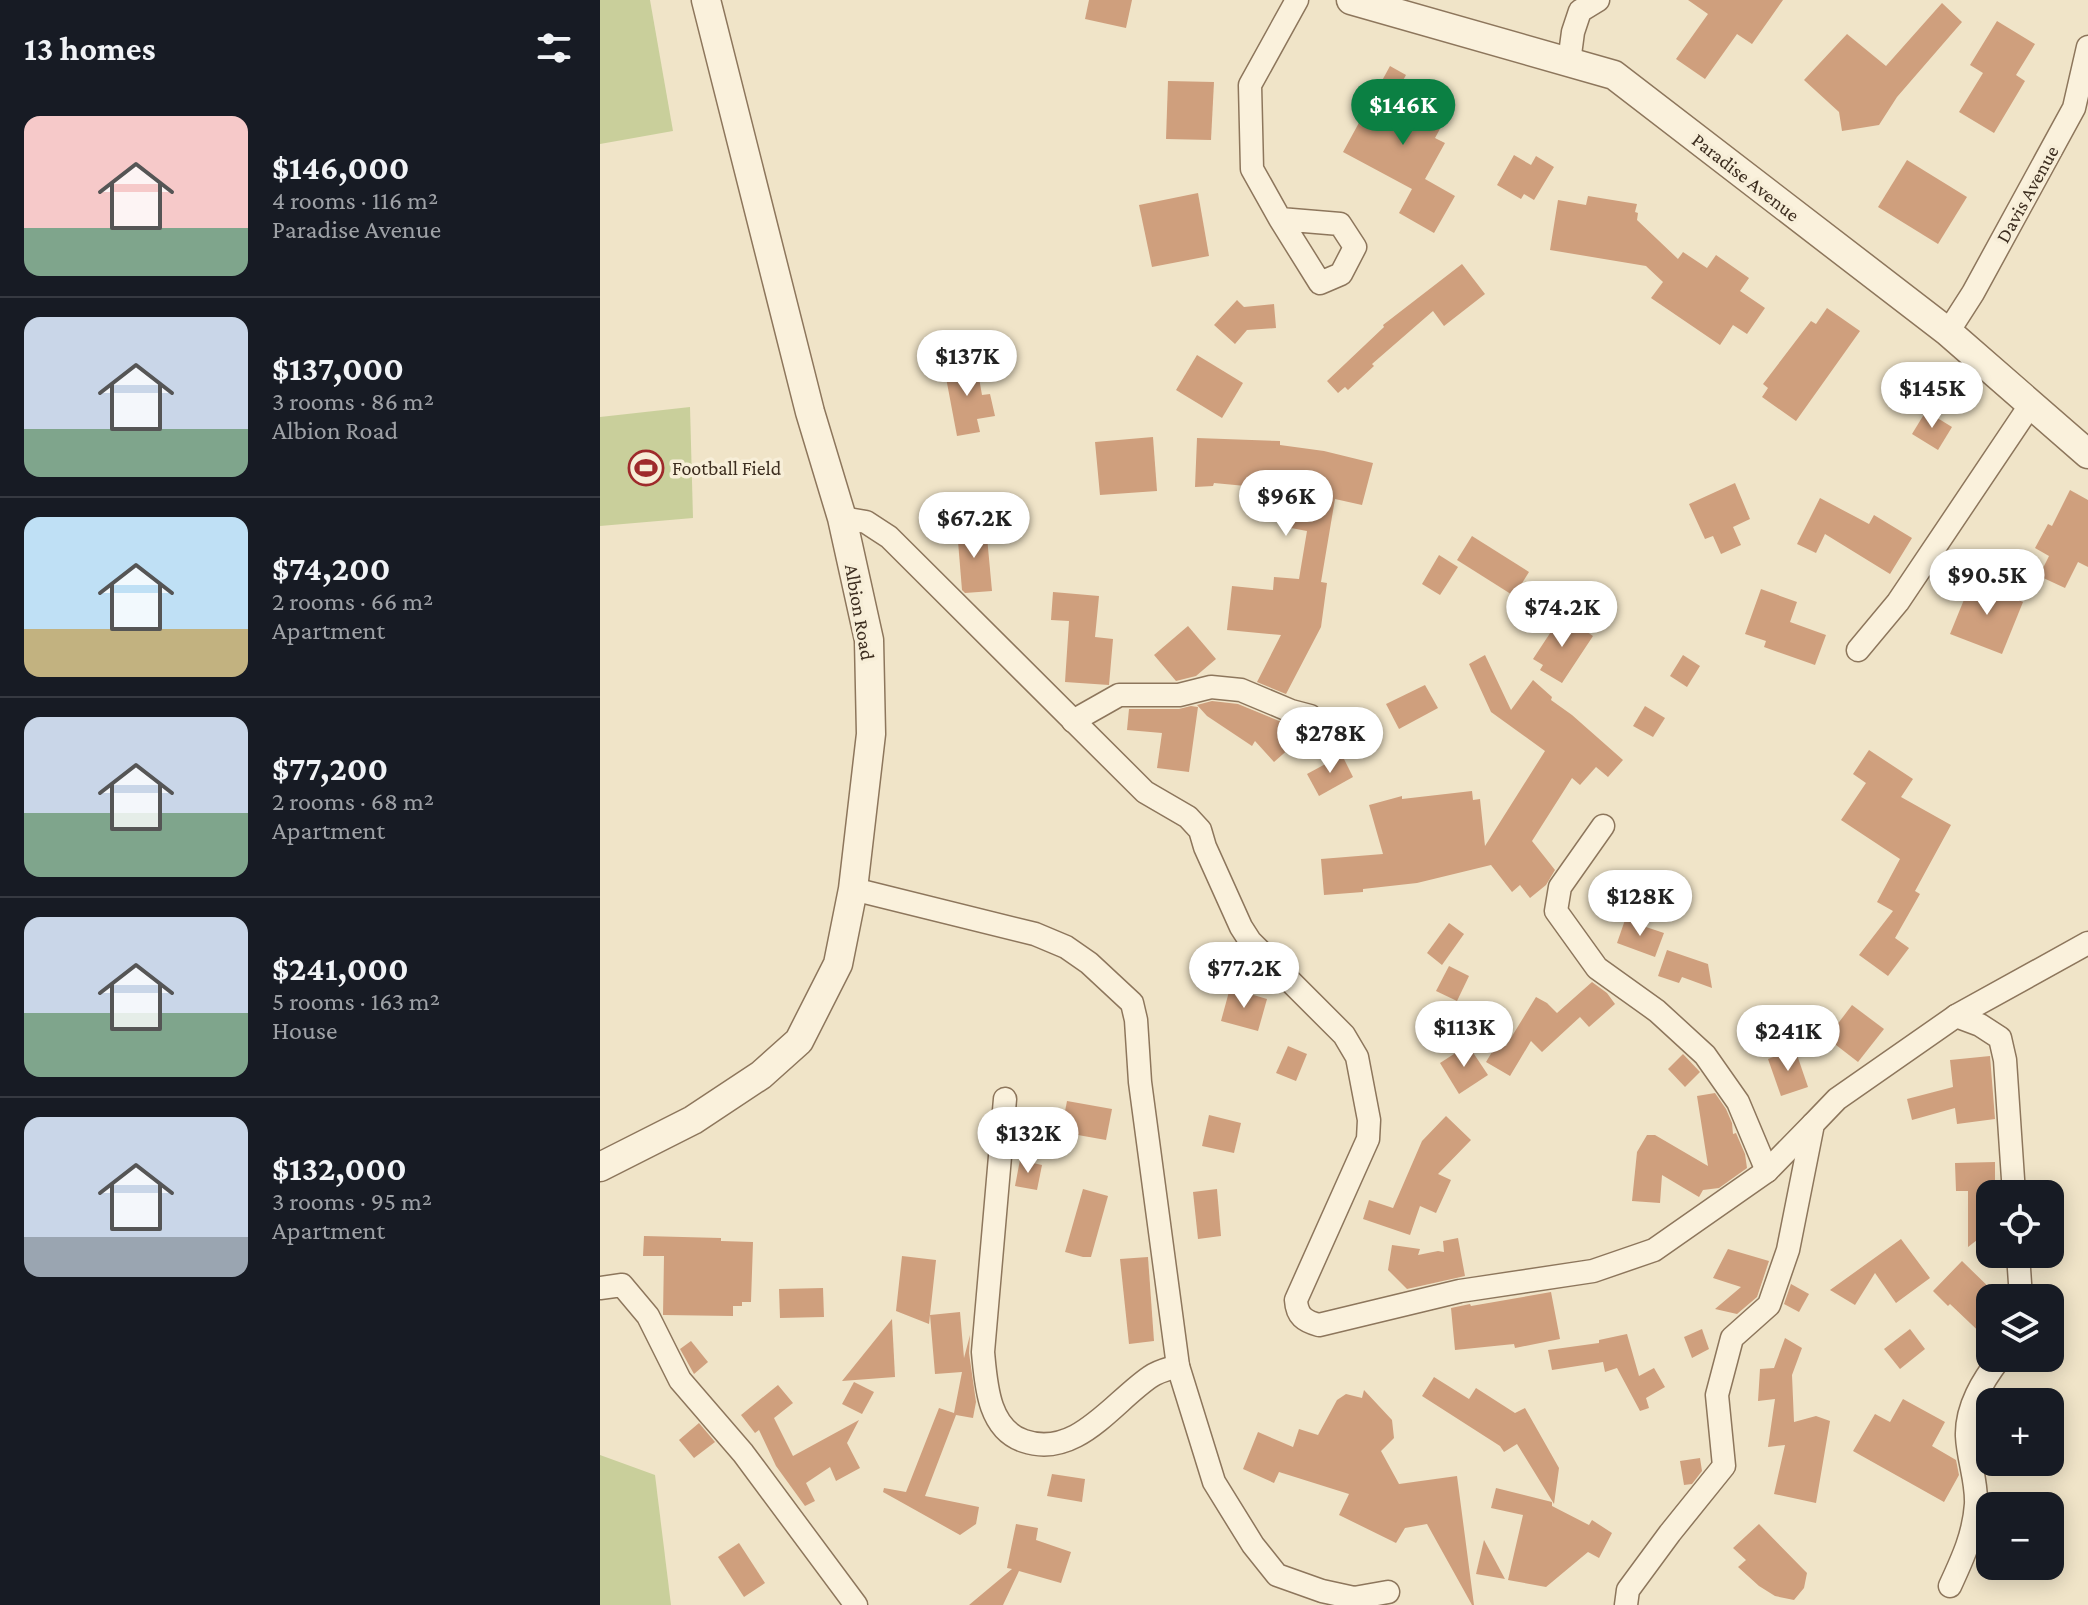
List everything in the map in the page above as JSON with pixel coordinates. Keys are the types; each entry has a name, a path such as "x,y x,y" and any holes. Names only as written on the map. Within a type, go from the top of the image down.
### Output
{"street":[{"name":"Albion Road","path":"600,1167 693,1120 761,1075 799,1041 838,964 853,889 871,734 869,640 842,518 810,412 706,0"},
{"path":"1280,219 1252,169 1250,85 1297,0"},
{"name":"Paradise Avenue","path":"1351,0 1614,75 1948,332 2088,454"},
{"path":"1565,0 1576,22"},
{"path":"1569,62 1580,11 1598,0"},
{"name":"Davis Avenue","path":"1948,332 1973,293 2074,108 2088,47"},
{"path":"1858,650 1898,602 2031,404"},
{"path":"842,518 866,522 889,537 1145,792 1188,817 1200,830 1241,927 1250,941 1344,1035 1357,1057 1369,1120 1368,1139 1296,1300 1301,1317 1309,1322 1319,1325 1460,1291 1593,1271 1654,1250 1767,1171 1837,1099 1956,1016 2088,943"},
{"path":"1073,721 1119,695 1179,695 1211,687 1241,690 1310,716"},
{"path":"1603,826 1560,887 1556,911 1597,968 1657,1011 1705,1055 1738,1102 1767,1171"},
{"path":"853,889 1035,934 1066,947 1089,963 1132,1003 1178,1366 1214,1482 1253,1545 1277,1575 1322,1591 1354,1598 1388,1592"},
{"path":"1956,1016 1980,1025 2000,1038 2005,1060 2013,1180"},
{"path":"1005,1099 983,1352 986,1387 996,1416 1007,1432 1021,1440 1041,1446 1062,1442 1093,1426 1150,1377 1178,1366"},
{"path":"1626,1605 1628,1590 1724,1466 1717,1395 1732,1338 1769,1305 1774,1291 1788,1250 1813,1124"},
{"path":"600,1288 622,1285 648,1316 680,1380 743,1453 856,1605"},
{"path":"1950,1586 1973,1532 1976,1500 1967,1434 1972,1407 1989,1372"}],"green space":[{"path":"600,0 650,0 673,131 600,144"},
{"name":"Football Field","path":"690,407 693,518 600,526 600,417"},
{"path":"600,1455 655,1475 671,1605 600,1605"}],"building":[{"path":"1089,0 1132,0 1126,28 1085,19"},
{"path":"1688,0 1783,0 1752,44 1737,34 1705,79 1676,59 1708,14"},
{"path":"1942,3 1962,22 1897,97 1879,125 1842,131 1839,112 1804,80 1847,34 1886,66"},
{"path":"1997,21 2035,44 2016,75 2025,81 1994,133 1959,112 1983,73 1970,65"},
{"path":"1390,66 1406,75 1401,84 1431,100 1422,116 1441,127 1435,138 1445,143 1425,179 1455,196 1434,233 1399,213 1412,189 1343,152"},
{"path":"1168,81 1214,82 1211,140 1166,139"},
{"path":"1514,155 1531,165 1536,156 1554,167 1534,200 1524,194 1521,199 1497,185"},
{"path":"1907,160 1967,197 1938,244 1878,207"},
{"path":"1198,193 1209,256 1152,267 1139,205"},
{"path":"1588,196 1637,204 1637,220 1678,259 1683,252 1707,268 1716,255 1749,278 1740,291 1765,308 1747,334 1733,325 1720,345 1651,298 1663,282 1646,266 1550,250 1558,200 1586,205"},
{"path":"1462,264 1485,294 1444,326 1433,311 1372,364 1374,366 1348,390 1345,387 1338,393 1327,381 1383,325"},
{"path":"1237,300 1244,307 1274,304 1276,328 1247,330 1235,344 1214,325"},
{"path":"1827,308 1860,331 1796,421 1762,397 1768,388 1763,384 1811,321 1816,324"},
{"path":"1197,355 1243,383 1222,418 1176,390"},
{"path":"976,361 982,395 990,394 995,416 977,419 980,432 957,436 944,367"},
{"path":"1926,411 1952,427 1938,450 1912,434"},
{"path":"1153,437 1157,491 1100,495 1095,442"},
{"path":"1197,438 1280,441 1280,445 1324,451 1373,463 1362,505 1335,499 1321,582 1327,583 1321,627 1286,694 1257,682 1281,635 1227,630 1232,586 1273,590 1274,577 1299,579 1307,531 1291,528 1298,491 1214,483 1213,486 1195,487"},
{"path":"1735,483 1750,519 1733,527 1741,545 1721,554 1713,536 1705,539 1689,504"},
{"path":"2070,490 2088,500 2088,567 2078,562 2065,588 2039,576 2049,556 2035,548 2048,524 2052,526"},
{"path":"1820,498 1869,524 1874,515 1912,538 1890,574 1825,534 1816,553 1797,544"},
{"path":"986,526 992,591 965,593 962,590 957,529"},
{"path":"1472,536 1529,572 1514,596 1457,560"},
{"path":"1439,555 1458,567 1440,595 1422,584"},
{"path":"1972,580 2023,602 2002,654 1950,634"},
{"path":"1761,589 1797,602 1790,622 1826,635 1815,665 1764,647 1766,641 1745,634"},
{"path":"1053,592 1099,596 1095,637 1113,639 1109,685 1065,682 1069,621 1051,620"},
{"path":"1562,615 1593,636 1562,683 1540,670 1543,665 1533,659"},
{"path":"1188,626 1216,659 1196,676 1176,681 1154,655"},
{"path":"1485,655 1511,710 1533,680 1552,697 1551,700 1623,760 1608,777 1596,767 1580,785 1572,778 1532,841 1555,870 1546,885 1530,898 1520,885 1512,892 1491,865 1417,883 1324,895 1321,859 1383,854 1369,805 1402,796 1402,799 1472,791 1473,800 1480,799 1485,846 1545,751 1491,712 1469,664"},
{"path":"1683,655 1700,666 1687,687 1670,676"},
{"path":"1425,685 1438,708 1399,729 1386,704"},
{"path":"1212,701 1238,704 1284,723 1299,740 1274,762 1255,741 1252,746 1207,716 1197,705"},
{"path":"1645,706 1665,718 1653,737 1633,726"},
{"path":"1198,707 1189,772 1157,768 1162,733 1127,730 1129,709 1179,709"},
{"path":"1869,750 1913,779 1901,797 1951,825 1915,891 1920,894 1895,938 1909,948 1888,976 1859,955 1893,911 1877,902 1900,859 1841,820 1866,783 1853,774"},
{"path":"1342,755 1353,777 1319,796 1307,774"},
{"path":"1625,920 1664,933 1655,957 1617,943"},
{"path":"1449,923 1464,934 1442,965 1427,953"},
{"path":"1667,950 1708,964 1712,988 1682,977 1679,983 1658,976"},
{"path":"1449,966 1469,976 1457,1001 1436,991"},
{"path":"1592,982 1607,993 1615,1004 1589,1027 1580,1017 1542,1052 1531,1041 1510,1076 1486,1062 1498,1042 1506,1046 1536,997 1557,1013"},
{"path":"1230,988 1267,999 1258,1031 1221,1021"},
{"path":"1852,1005 1884,1029 1858,1062 1827,1038"},
{"path":"1468,1045 1488,1075 1459,1094 1440,1063"},
{"path":"1288,1046 1307,1054 1296,1081 1276,1073"},
{"path":"1795,1049 1808,1087 1781,1096 1768,1059"},
{"path":"1683,1054 1700,1072 1685,1087 1668,1069"},
{"path":"1990,1056 1995,1119 1957,1124 1955,1108 1912,1120 1907,1099 1953,1087 1950,1060"},
{"path":"1715,1093 1732,1123 1733,1134 1736,1133 1745,1154 1747,1168 1719,1188 1703,1190 1699,1197 1662,1175 1660,1203 1632,1201 1637,1152 1647,1135 1655,1135 1708,1166 1697,1096"},
{"path":"1067,1101 1112,1109 1106,1140 1061,1132"},
{"path":"1209,1115 1241,1123 1234,1153 1202,1146"},
{"path":"1446,1116 1471,1140 1438,1174 1451,1180 1436,1213 1420,1206 1410,1235 1363,1219 1369,1200 1393,1208 1422,1141"},
{"path":"1020,1160 1042,1165 1037,1190 1015,1186"},
{"path":"1995,1162 1995,1180 1976,1180 1976,1241 1968,1247 1968,1191 1956,1191 1955,1163"},
{"path":"1083,1189 1108,1196 1091,1257 1065,1252"},
{"path":"1217,1189 1221,1236 1198,1239 1193,1192"},
{"path":"644,1236 753,1242 751,1302 733,1306 733,1316 663,1315 664,1256 643,1256"},
{"path":"1458,1238 1465,1276 1407,1289 1388,1270 1392,1245 1420,1249 1418,1255 1444,1252 1443,1241"},
{"path":"1901,1239 1930,1278 1896,1303 1875,1273 1855,1305 1830,1290"},
{"path":"1728,1249 1769,1261 1757,1297 1737,1314 1715,1309 1741,1287 1713,1278"},
{"path":"902,1256 936,1260 929,1324 896,1311"},
{"path":"1148,1257 1154,1341 1129,1344 1120,1259"},
{"path":"1962,1261 1986,1284 1976,1284 1976,1329 1950,1304 1948,1306 1933,1291"},
{"path":"1791,1284 1809,1294 1799,1312 1784,1304"},
{"path":"823,1288 824,1317 780,1318 779,1289"},
{"path":"1551,1292 1560,1339 1515,1348 1514,1344 1455,1350 1451,1308"},
{"path":"960,1312 964,1358 970,1335 969,1353 976,1402 973,1418 956,1415 925,1496 979,1507 976,1524 960,1535 883,1492 884,1488 906,1492 939,1408 954,1413 962,1372 935,1374 930,1315"},
{"path":"892,1319 895,1377 842,1381"},
{"path":"1702,1329 1709,1349 1692,1358 1684,1337"},
{"path":"1910,1329 1925,1349 1900,1369 1884,1349"},
{"path":"1627,1334 1639,1376 1654,1368 1665,1387 1646,1398 1649,1408 1640,1411 1617,1368 1605,1372 1603,1362 1552,1370 1548,1350 1599,1343 1599,1340"},
{"path":"1785,1338 1802,1348 1792,1375 1794,1422 1816,1416 1830,1421 1816,1503 1774,1494 1785,1445 1768,1447 1775,1399 1758,1401 1760,1369 1774,1368"},
{"path":"691,1341 708,1362 694,1374 680,1349"},
{"path":"1434,1377 1469,1399 1476,1388 1515,1413 1525,1408 1559,1468 1554,1504 1517,1444 1504,1452 1500,1446 1422,1396"},
{"path":"854,1382 874,1392 862,1414 842,1404"},
{"path":"778,1385 793,1403 774,1418 793,1456 859,1420 847,1443 860,1468 836,1481 830,1467 806,1483 815,1501 805,1506 776,1466 759,1430 755,1433 741,1415"},
{"path":"1364,1390 1392,1420 1394,1438 1381,1451 1399,1484 1457,1476 1474,1605 1427,1524 1405,1528 1396,1543 1339,1515 1349,1494 1279,1472 1274,1483 1243,1469 1258,1432 1293,1447 1299,1429 1318,1435 1337,1400 1346,1394 1362,1398"},
{"path":"1903,1399 1945,1422 1932,1446 1956,1460 1959,1475 1944,1502 1853,1451 1875,1414 1890,1422"},
{"path":"699,1423 715,1442 694,1458 679,1440"},
{"path":"1700,1458 1702,1471 1692,1484 1684,1485 1680,1461"},
{"path":"1052,1474 1085,1479 1082,1502 1047,1496"},
{"path":"1496,1488 1552,1502 1552,1506 1589,1525 1592,1520 1612,1533 1599,1558 1588,1552 1546,1587 1508,1580 1523,1515 1491,1508"},
{"path":"1016,1524 1038,1528 1036,1540 1071,1552 1061,1583 1019,1571 1003,1605 969,1605 1012,1569 1007,1568"},
{"path":"1759,1524 1807,1573 1804,1588 1794,1600 1775,1596 1738,1567 1746,1560 1733,1548"},
{"path":"1484,1540 1505,1579 1476,1574"},
{"path":"739,1543 765,1583 744,1597 718,1557"}],"place":[{"name":"Football Field","path":"646,468"}]}
